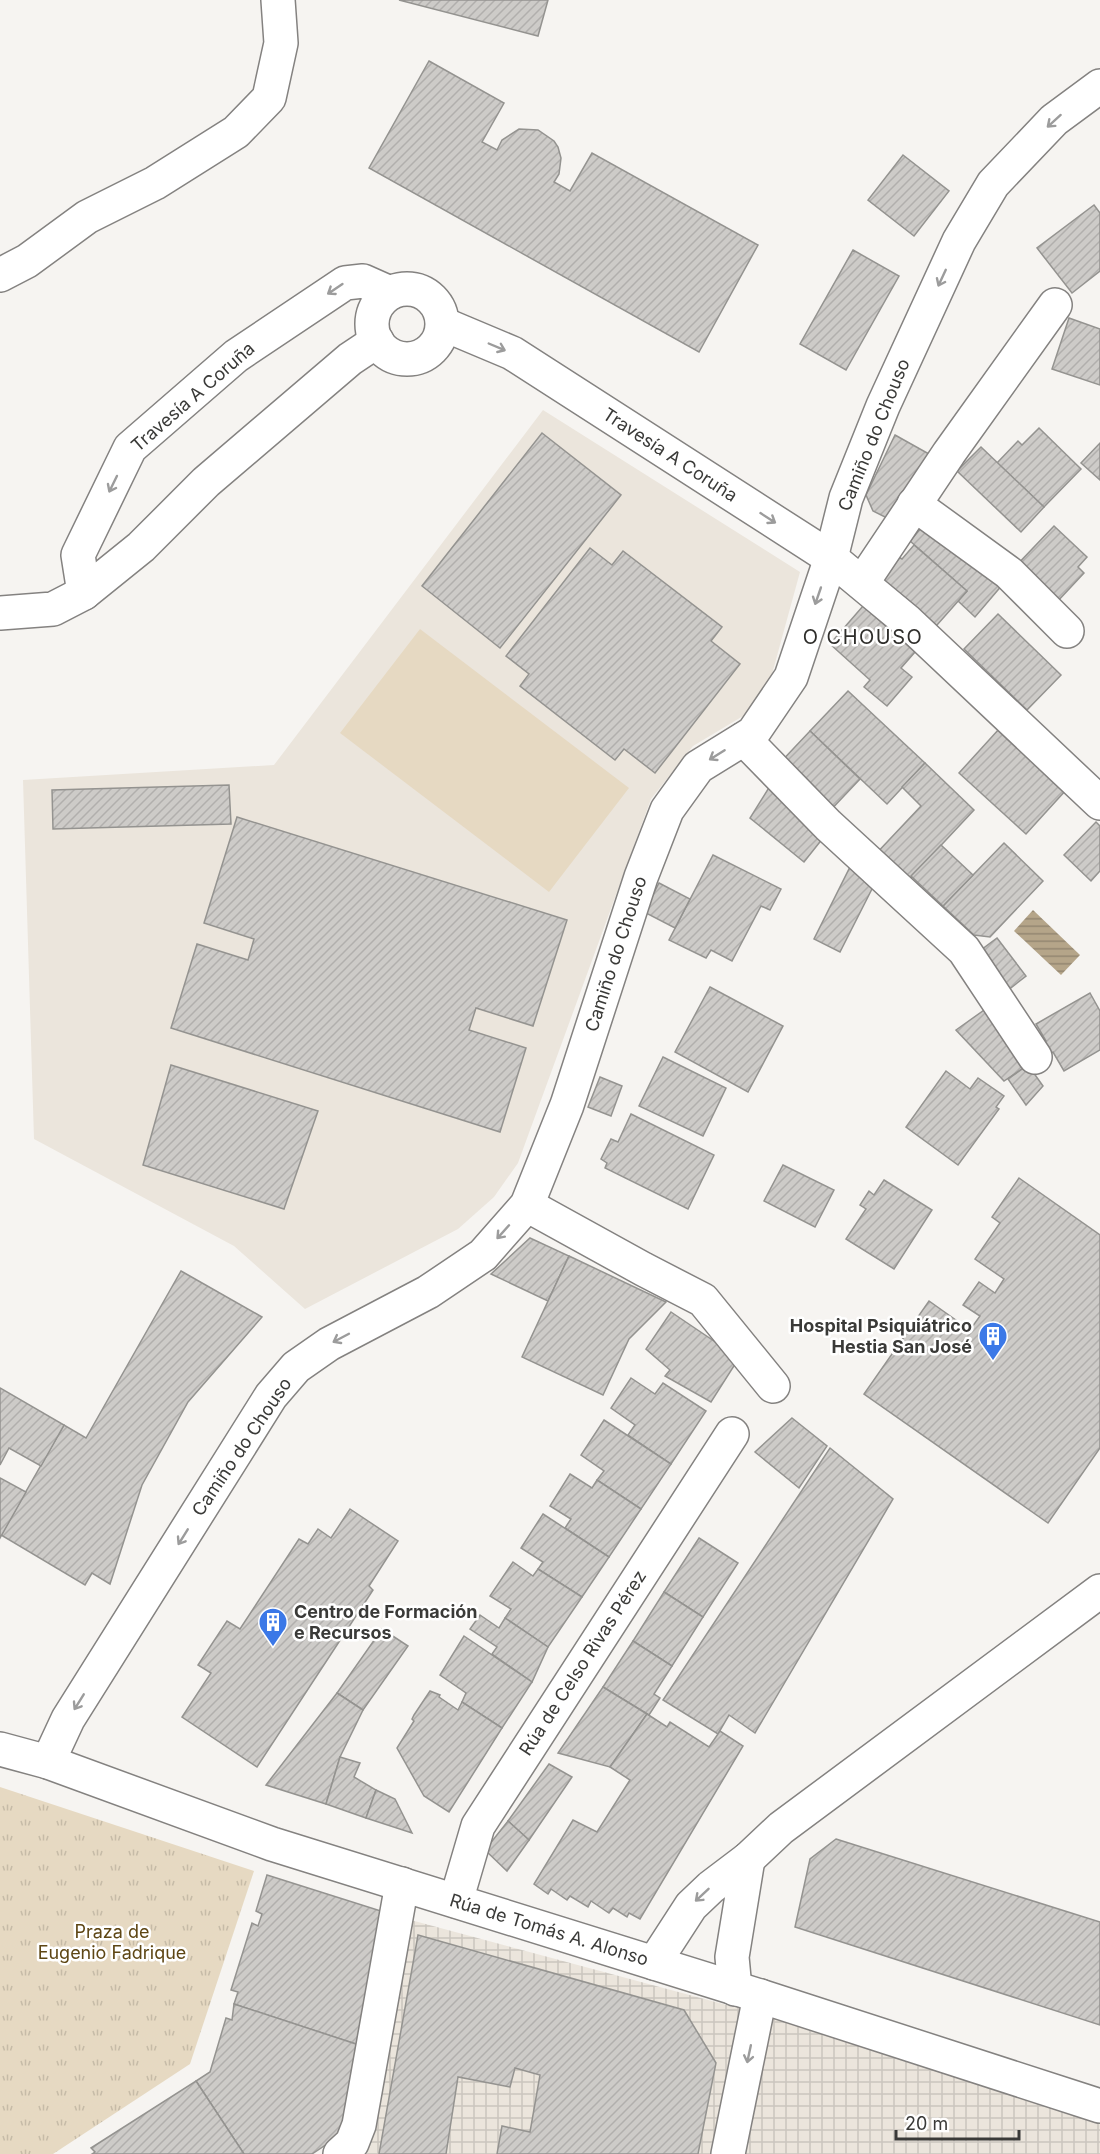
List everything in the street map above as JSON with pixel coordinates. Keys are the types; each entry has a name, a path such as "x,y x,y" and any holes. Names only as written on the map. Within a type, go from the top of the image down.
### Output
{"street":[{"path":"0,275 27,261 87,217 155,183 236,132 269,98 281,43 278,0"},
{"name":"Camiño do Chouso","path":"48,1762 68,1719 271,1396 296,1367 330,1344 428,1292 483,1255 527,1205 567,1105 641,877 667,810 698,767 753,733 790,677 831,558 846,498 883,406 959,240 993,184 1054,120 1100,86"},
{"name":"Travesía A Coruña","path":"84,592 78,555 130,448 236,356 345,283 363,281 390,293 407,288 425,293 438,306 443,324 512,353 831,558 907,621 1100,803"},
{"path":"390,293 377,306 372,323 377,341 390,354 408,359 425,354 438,341 443,324"},
{"path":"862,583 914,504 1055,305"},
{"path":"0,613 53,609 84,592 141,547 206,482 350,359 377,341"},
{"path":"914,504 1009,573 1066,631"},
{"path":"744,739 828,825 964,950 1035,1056"},
{"path":"527,1205 703,1300 773,1386"},
{"name":"Rúa de Celso Rivas Pérez","path":"456,1901 478,1826 732,1434"},
{"path":"654,1963 691,1906 711,1887 748,1859 781,1828 1100,1591"},
{"name":"Rúa de Tomás A. Alonso","path":"0,1749 48,1762 272,1844 1100,2106"},
{"path":"728,2154 748,1993 732,1957 748,1859"},
{"path":"340,2154 352,2143 359,2125 402,1884"}],"shaded area":[{"path":"543,410 800,572 766,696 743,716 693,746 651,799 518,1163 494,1197 458,1229 305,1309 234,1246 34,1139 23,780 274,765"},
{"path":"1033,910 1080,955 1061,975 1014,931"},
{"path":"407,1919 764,2015 1100,2124 1100,2154 367,2154"}],"green space":[{"path":"420,629 629,788 549,892 340,733"},
{"name":"Praza de Eugenio Fadrique","path":"0,1787 254,1871 190,2064 53,2154 0,2154"}],"building":[{"path":"399,0 548,0 538,36"},
{"path":"429,61 504,103 482,142 497,150 502,140 519,129 538,130 554,141 558,147 561,158 559,174 554,182 570,191 592,153 758,245 699,352 369,168"},
{"path":"903,155 949,191 914,236 868,200"},
{"path":"1094,205 1100,213 1100,271 1072,293 1037,248"},
{"path":"853,250 899,276 846,370 800,344"},
{"path":"1069,318 1100,329 1100,385 1052,369"},
{"path":"1039,428 1081,469 1044,507 997,463 1018,441 1022,445"},
{"path":"542,433 621,495 500,648 422,586"},
{"path":"895,435 938,459 897,523 873,511 866,495"},
{"path":"1100,443 1100,480 1081,463"},
{"path":"981,447 1044,507 1021,532 957,471"},
{"path":"929,519 1003,584 975,617 958,601 967,591 910,541"},
{"path":"1054,526 1087,557 1078,567 1084,573 1056,603 1013,569"},
{"path":"914,545 967,591 930,633 879,577 897,556 902,559"},
{"path":"590,548 612,565 623,551 722,627 711,641 740,664 655,773 624,749 615,760 520,686 529,674 506,656"},
{"path":"863,606 915,652 901,668 912,677 887,706 864,687 870,680 830,644"},
{"path":"998,614 1061,675 1027,710 964,649"},
{"path":"848,691 925,763 887,804 810,731"},
{"path":"999,729 1066,790 1026,834 959,773"},
{"path":"810,731 860,779 827,814 777,766"},
{"path":"925,763 974,810 903,886 873,857 921,806 902,787"},
{"path":"229,785 231,824 53,829 52,790"},
{"path":"770,786 823,838 804,862 750,818"},
{"path":"237,817 567,920 533,1026 476,1008 469,1030 526,1048 500,1132 171,1028 197,944 248,960 254,939 204,923"},
{"path":"1096,822 1100,826 1100,871 1091,881 1064,855"},
{"path":"1004,843 1043,881 990,937 974,935 943,906"},
{"path":"941,845 973,875 943,906 911,876"},
{"path":"713,855 781,889 770,910 761,906 732,961 711,950 706,958 669,940"},
{"path":"851,865 875,883 840,952 814,939"},
{"path":"659,883 690,899 675,928 644,912"},
{"path":"997,938 1026,976 1002,995 973,956"},
{"path":"710,987 783,1026 748,1092 675,1052"},
{"path":"1090,993 1100,1011 1100,1050 1064,1071 1053,1052 1048,1055 1041,1043 1046,1041 1036,1024"},
{"path":"987,1008 1028,1065 1004,1081 956,1030"},
{"path":"663,1057 726,1088 703,1136 639,1106"},
{"path":"171,1065 318,1111 284,1209 143,1165"},
{"path":"1028,1065 1043,1086 1026,1105 1008,1079"},
{"path":"946,1071 970,1089 978,1078 1004,1096 996,1107 999,1109 958,1165 906,1127"},
{"path":"600,1077 622,1086 611,1116 588,1107"},
{"path":"631,1114 714,1155 688,1209 605,1168 607,1163 601,1159 611,1139 618,1142"},
{"path":"783,1165 834,1190 815,1227 764,1201"},
{"name":"Hospital Psiquiátrico Hestia San José","path":"1019,1178 1100,1235 1100,1448 1048,1523 864,1394 929,1301 970,1330 980,1316 963,1305 979,1282 995,1293 1004,1279 975,1259 1000,1223 992,1217"},
{"path":"884,1180 932,1210 894,1269 846,1239 866,1209 860,1205 869,1191 874,1195"},
{"path":"530,1238 569,1256 548,1301 491,1274"},
{"path":"569,1256 666,1302 629,1339 603,1395 522,1357"},
{"path":"181,1271 262,1317 188,1402 142,1485 110,1584 92,1573 85,1585 1,1535 64,1425 86,1438"},
{"path":"671,1312 739,1358 711,1402 665,1376 670,1370 646,1349"},
{"path":"631,1378 655,1394 663,1383 706,1411 671,1464 628,1435 635,1425 611,1408"},
{"path":"0,1388 64,1425 41,1466 9,1448 0,1465"},
{"path":"792,1418 827,1446 799,1488 755,1452"},
{"path":"604,1420 671,1464 641,1509 597,1480 604,1471 581,1455"},
{"path":"830,1448 893,1499 755,1733 729,1715 718,1734 663,1700"},
{"path":"570,1474 592,1488 597,1480 641,1509 609,1557 565,1528 571,1519 550,1506"},
{"path":"0,1478 26,1492 0,1538"},
{"name":"Centro de Formación e Recursos","path":"350,1509 398,1541 369,1586 373,1590 257,1767 182,1717 211,1673 198,1665 227,1621 240,1629 299,1539 308,1544 318,1529 331,1538"},
{"path":"543,1514 609,1557 582,1597 538,1569 543,1562 521,1548"},
{"path":"699,1538 738,1563 703,1617 664,1592"},
{"path":"513,1562 533,1576 538,1569 582,1597 548,1647 505,1618 511,1609 490,1596"},
{"path":"664,1592 703,1617 672,1666 633,1641"},
{"path":"480,1615 499,1628 505,1618 548,1647 532,1682 492,1654 497,1647 470,1629"},
{"path":"382,1629 408,1646 363,1710 337,1693"},
{"path":"464,1636 532,1682 502,1728 462,1702 466,1693 440,1675"},
{"path":"633,1641 672,1666 654,1694 660,1698 649,1715 603,1687"},
{"path":"603,1687 647,1714 610,1767 558,1753"},
{"path":"430,1691 440,1695 439,1697 458,1710 462,1702 502,1728 449,1812 424,1796 397,1748 414,1721 412,1719 414,1715"},
{"path":"337,1693 363,1710 340,1757 326,1804 266,1785"},
{"path":"647,1714 667,1727 670,1722 709,1747 720,1731 743,1746 640,1919 629,1913 627,1917 613,1908 609,1913 591,1901 588,1907 570,1896 567,1900 551,1889 548,1894 534,1884 573,1820 597,1832 630,1780 610,1767"},
{"path":"340,1757 360,1763 354,1777 376,1790 366,1818 326,1804"},
{"path":"549,1764 572,1777 529,1840 508,1821"},
{"path":"376,1790 395,1799 412,1833 366,1818"},
{"path":"508,1821 529,1840 507,1871 485,1850"},
{"path":"836,1839 1100,1922 1100,2025 795,1927 810,1859"},
{"path":"267,1875 384,1912 359,2045 234,2004 238,1992 231,1990 252,1923 258,1926 262,1914 256,1911"},
{"path":"418,1935 684,2010 716,2063 698,2154 497,2154 502,2126 530,2132 540,2075 515,2068 510,2087 458,2077 446,2154 379,2154"},
{"path":"234,2004 359,2045 347,2114 336,2138 312,2154 244,2154 196,2081 210,2072 226,2018 232,2020"},
{"path":"196,2081 244,2154 92,2154 95,2152 91,2148"}],"place":[{"name":"Hospital Psiquiátrico Hestia San José","path":"993,1362"},
{"name":"Centro de Formación e Recursos","path":"273,1648"}],"district":[{"name":"O CHOUSO","path":"863,637"}]}
